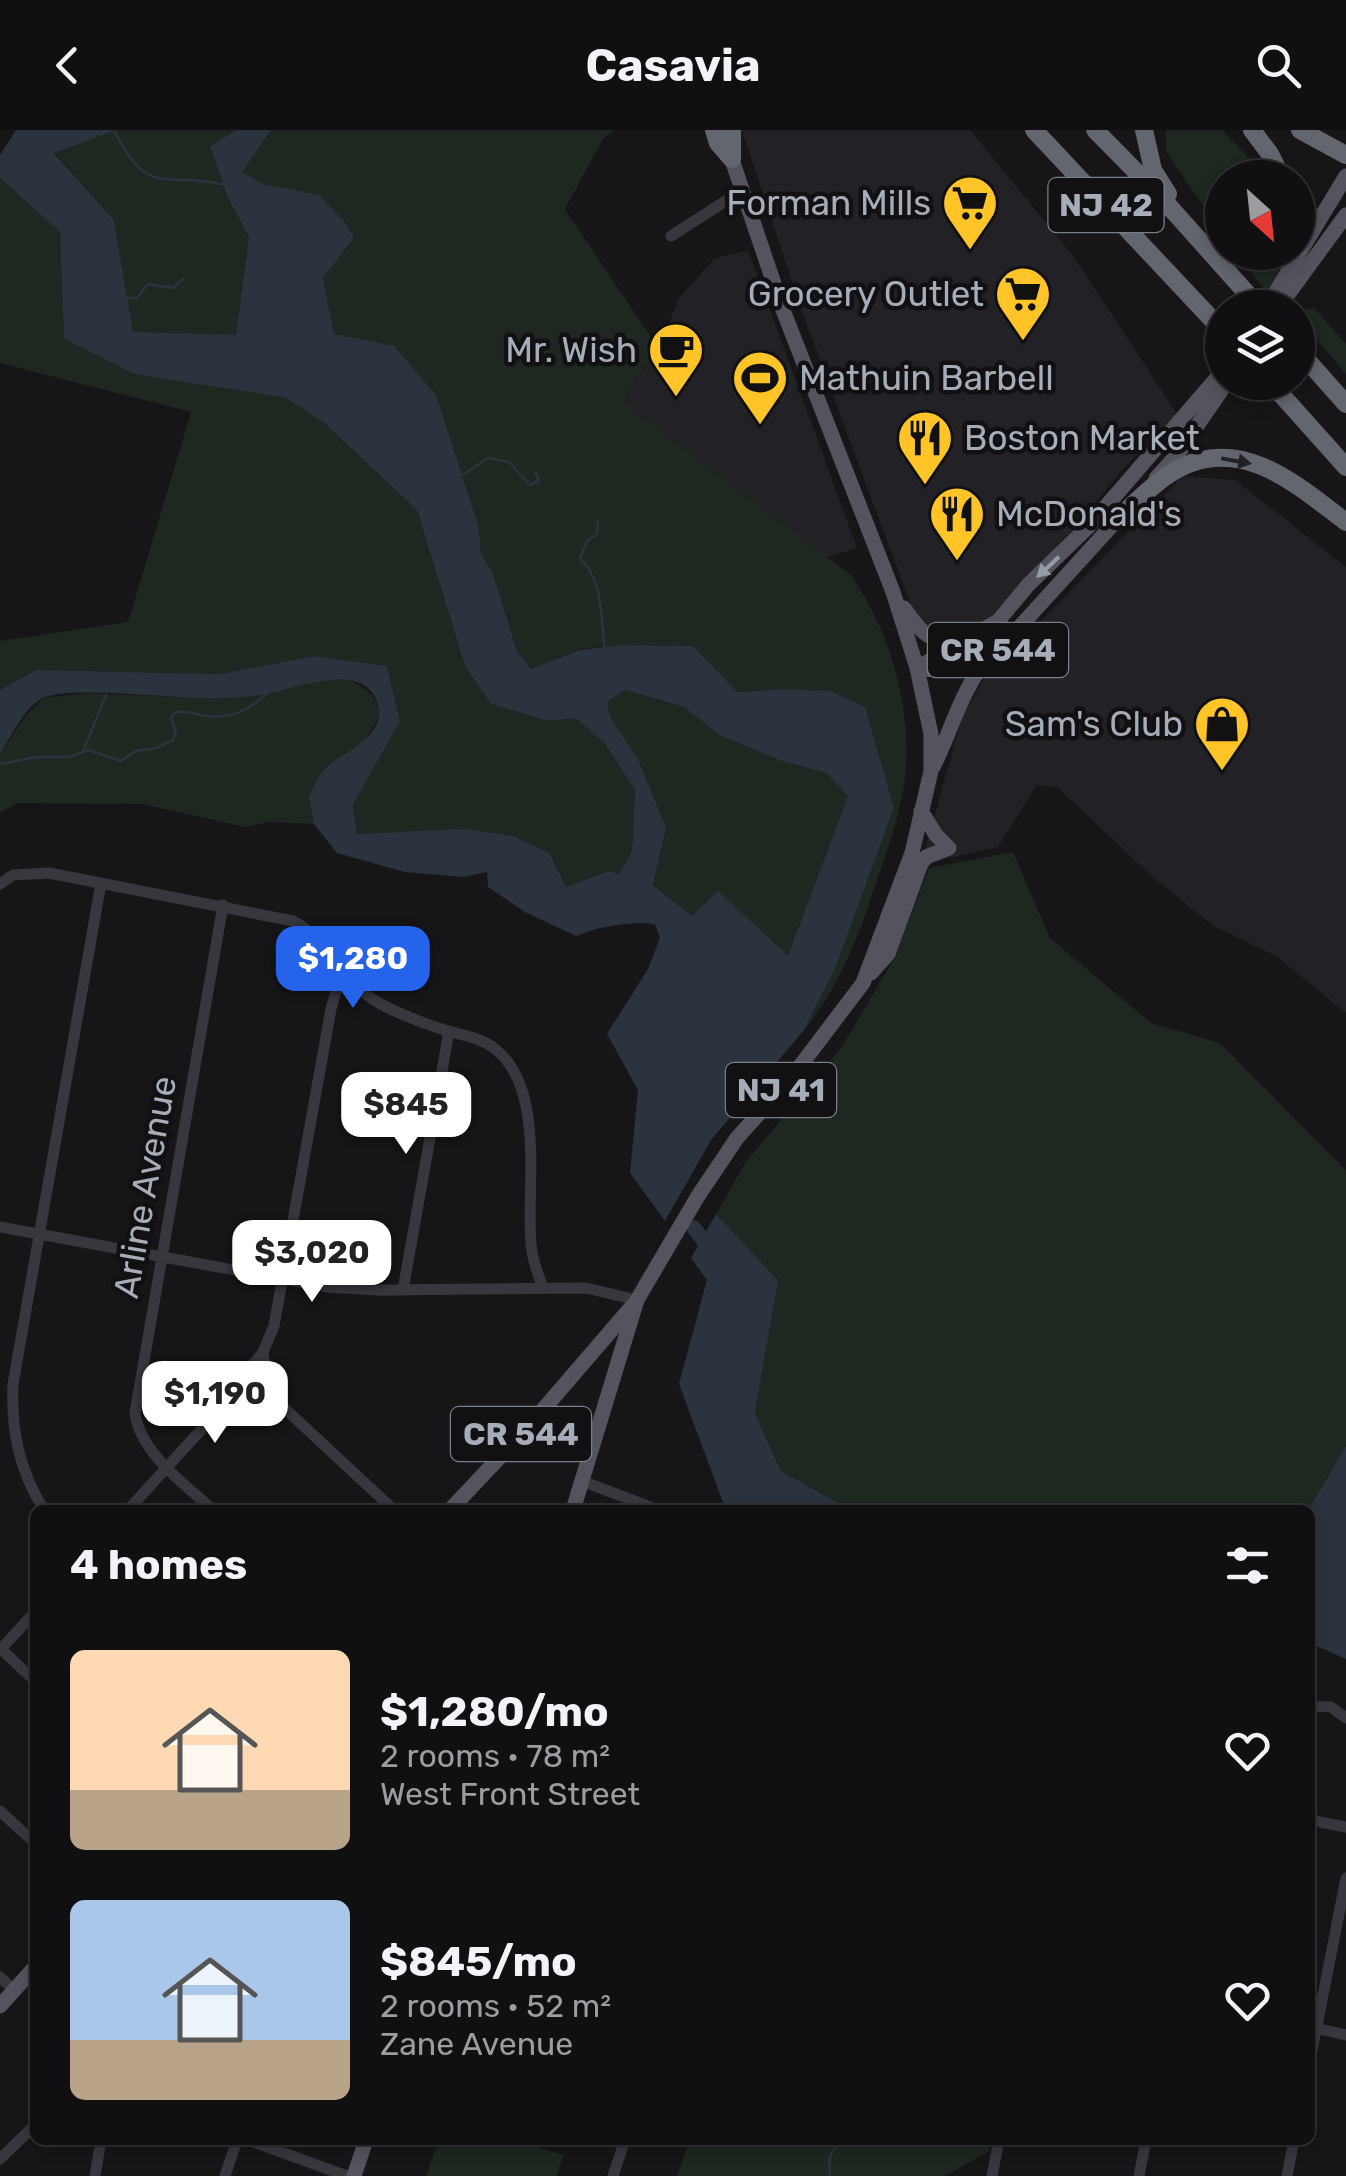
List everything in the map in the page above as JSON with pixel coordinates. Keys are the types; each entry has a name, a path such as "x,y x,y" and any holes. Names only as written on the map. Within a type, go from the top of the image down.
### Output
{"highway":[{"path":"714,130 718,143 732,159"},
{"path":"732,130 732,159"},
{"name":"NJ 42","path":"1034,130 1205,311"},
{"name":"NJ 42","path":"1095,130 1205,247"},
{"path":"1144,130 1153,170 1205,244"},
{"path":"1252,130 1273,160"},
{"path":"1300,130 1346,156"},
{"name":"NJ 42","path":"1227,270 1245,290"},
{"path":"1315,370 1346,404"},
{"path":"1286,400 1346,467"},
{"path":"1122,515 1184,466 1223,457 1270,468 1346,522"}],"main road":[{"name":"NJ 41","path":"575,1505 637,1300 737,1138 791,1078 862,983 912,853 931,771 931,734 917,668 894,592 788,323 722,130"},
{"path":"1315,225 1346,176"},
{"path":"1291,290 1346,215"},
{"name":"CR 544","path":"917,668 998,621 1205,391"},
{"name":"CR 544","path":"931,771 960,700 975,676 1177,455 1215,400"},
{"path":"894,592 920,632 936,641 969,639"},
{"path":"917,668 940,672 962,666 981,659 1005,642"},
{"path":"862,983 888,954 920,864 926,857 949,848 922,811"},
{"name":"CR 544","path":"455,1505 637,1300"},
{"path":"589,1356 608,1349 619,1360"},
{"path":"0,2006 30,1972"},
{"path":"350,2176 364,2145"}],"street":[{"path":"671,236 743,190"},
{"path":"0,884 13,875 49,873 281,918 310,929 342,970 371,998 416,1021 467,1035 497,1050 527,1102 530,1244 543,1288"},
{"path":"42,1505 18,1457 12,1406 17,1352 101,883"},
{"name":"Arline Avenue","path":"208,1505 149,1446 135,1413 223,905"},
{"path":"133,1505 250,1372 274,1326 331,1009 342,970"},
{"path":"403,1290 449,1032"},
{"path":"0,1227 327,1286 403,1290 586,1288 637,1300"},
{"path":"263,1352 266,1376 281,1405 389,1505"},
{"path":"582,1480 645,1505"},
{"path":"30,1617 0,1649 30,1676"},
{"path":"1315,1706 1331,1706 1346,1718"},
{"path":"0,1810 30,1838"},
{"path":"1315,1821 1346,1827"},
{"path":"1315,2019 1346,1878"},
{"path":"0,1977 14,1990"},
{"path":"1315,2028 1346,2035"},
{"path":"0,2159 30,2130"},
{"path":"95,2176 100,2145"},
{"path":"225,2176 235,2145"},
{"path":"262,2145 350,2176"},
{"path":"613,2176 624,2145"},
{"path":"992,2176 998,2145"},
{"path":"1138,2176 1145,2145"},
{"path":"1287,2176 1293,2145"}],"shaded area":[{"path":"16,130 117,130 54,153 114,220 133,332 236,335 249,237 227,196 210,146 237,130 271,130 242,172 263,184 319,195 345,222 354,238 323,278 334,334 394,346 436,395 479,528 481,553 493,574 517,651 531,669 579,650 621,645 693,646 737,692 830,691 865,707 894,808 835,969 804,1030 711,1140 665,1221 630,1173 638,1090 607,1034 648,969 660,938 655,924 614,925 576,936 525,912 488,887 487,872 463,877 405,872 337,853 314,824 309,798 325,768 363,741 376,725 378,705 372,692 361,684 334,680 231,698 55,695 41,699 29,710 0,754 0,690 36,670 220,674 315,656 387,666 400,721 353,805 357,834 465,829 513,836 549,853 566,887 608,871 619,874 632,851 635,790 605,744 576,718 549,721 491,704 465,666 417,510 324,423 286,398 134,374 64,339 60,232 0,178 0,155","holes":["625,690 684,707 721,736 782,761 826,773 848,796 788,956 718,891 692,916 653,885 666,828 639,761 610,717 607,702"]},
{"path":"117,130 237,130 210,146 227,196 249,237 236,336 133,332 114,220 54,152"},
{"path":"271,130 613,130 603,139 565,209 659,349 625,402 851,575 878,623 897,675 906,757 894,827 852,948 836,983 804,1030 835,969 894,808 781,689 736,692 693,646 579,649 531,670 517,651 493,574 481,553 479,528 394,346 334,335 323,278 354,238 345,222 319,196 263,184 241,172"},
{"path":"742,130 970,130 1074,257 1177,414 988,619 966,632 946,639 916,619 800,306"},
{"path":"1166,130 1222,130 1248,160 1205,160 1205,208 1166,152"},
{"path":"0,178 60,232 64,339 134,374 286,398 324,423 417,510 465,666 549,721 576,718 605,744 635,790 632,851 619,874 608,871 566,887 448,831 357,834 353,805 400,721 387,666 315,656 220,674 36,670 0,690 0,641 128,622 191,412 0,363"},
{"path":"748,250 857,548 827,557 625,402 659,349 679,298 714,259"},
{"path":"1249,270 1280,270 1268,290"},
{"path":"1315,309 1346,344 1346,374 1315,338"},
{"path":"1183,476 1235,480 1346,567 1346,1013 1276,956 1213,926 1155,879 1058,788 1037,785 998,847 921,864 963,714 985,678"},
{"path":"346,679 369,693 380,716 362,744 328,766 309,798 314,824 268,822 245,827 142,804 17,803 0,813 0,754 43,698 89,693 226,699 272,693 320,680"},
{"path":"625,690 684,707 721,736 782,761 826,773 848,796 788,957 718,892 692,916 653,885 666,828 639,761 610,717 606,702"},
{"path":"1013,852 1050,938 1151,1023 1220,1043 1346,1170 1346,1446 1311,1505 842,1505 781,1471 755,1413 778,1280 716,1214 745,1163 841,1048 894,959 929,868"},
{"path":"716,1214 778,1280 755,1413 781,1471 842,1505 724,1505 679,1384 707,1280 691,1258"},
{"path":"1346,1446 1346,1659 1315,1645 1315,1505 1311,1505"},
{"path":"437,2145 532,2145 563,2155 557,2176 426,2176"},
{"path":"688,2145 990,2145 988,2152 945,2176 677,2176"}],"waterway":[{"path":"114,130 126,152 149,175 225,185"},
{"path":"125,298 137,298 148,284 173,288 183,279"},
{"path":"461,476 488,458 509,462 530,485 539,481 535,472"},
{"path":"598,521 597,534 587,541 580,559 597,589 605,649"},
{"path":"0,764 36,757 70,757 88,750 121,761 136,751 173,740 176,732 171,718 176,712 232,715 266,694"},
{"path":"83,751 106,695"},
{"path":"694,1228 713,1253"},
{"path":"830,2176 831,2154 839,2145"}],"place":[{"name":"Forman Mills","path":"970,252"},
{"name":"Grocery Outlet","path":"1023,343"},
{"name":"Mr. Wish","path":"676,399"},
{"name":"Mathuin Barbell","path":"760,427"},
{"name":"Boston Market","path":"925,487"},
{"name":"McDonald's","path":"957,563"},
{"name":"Sam's Club","path":"1222,773"}]}
